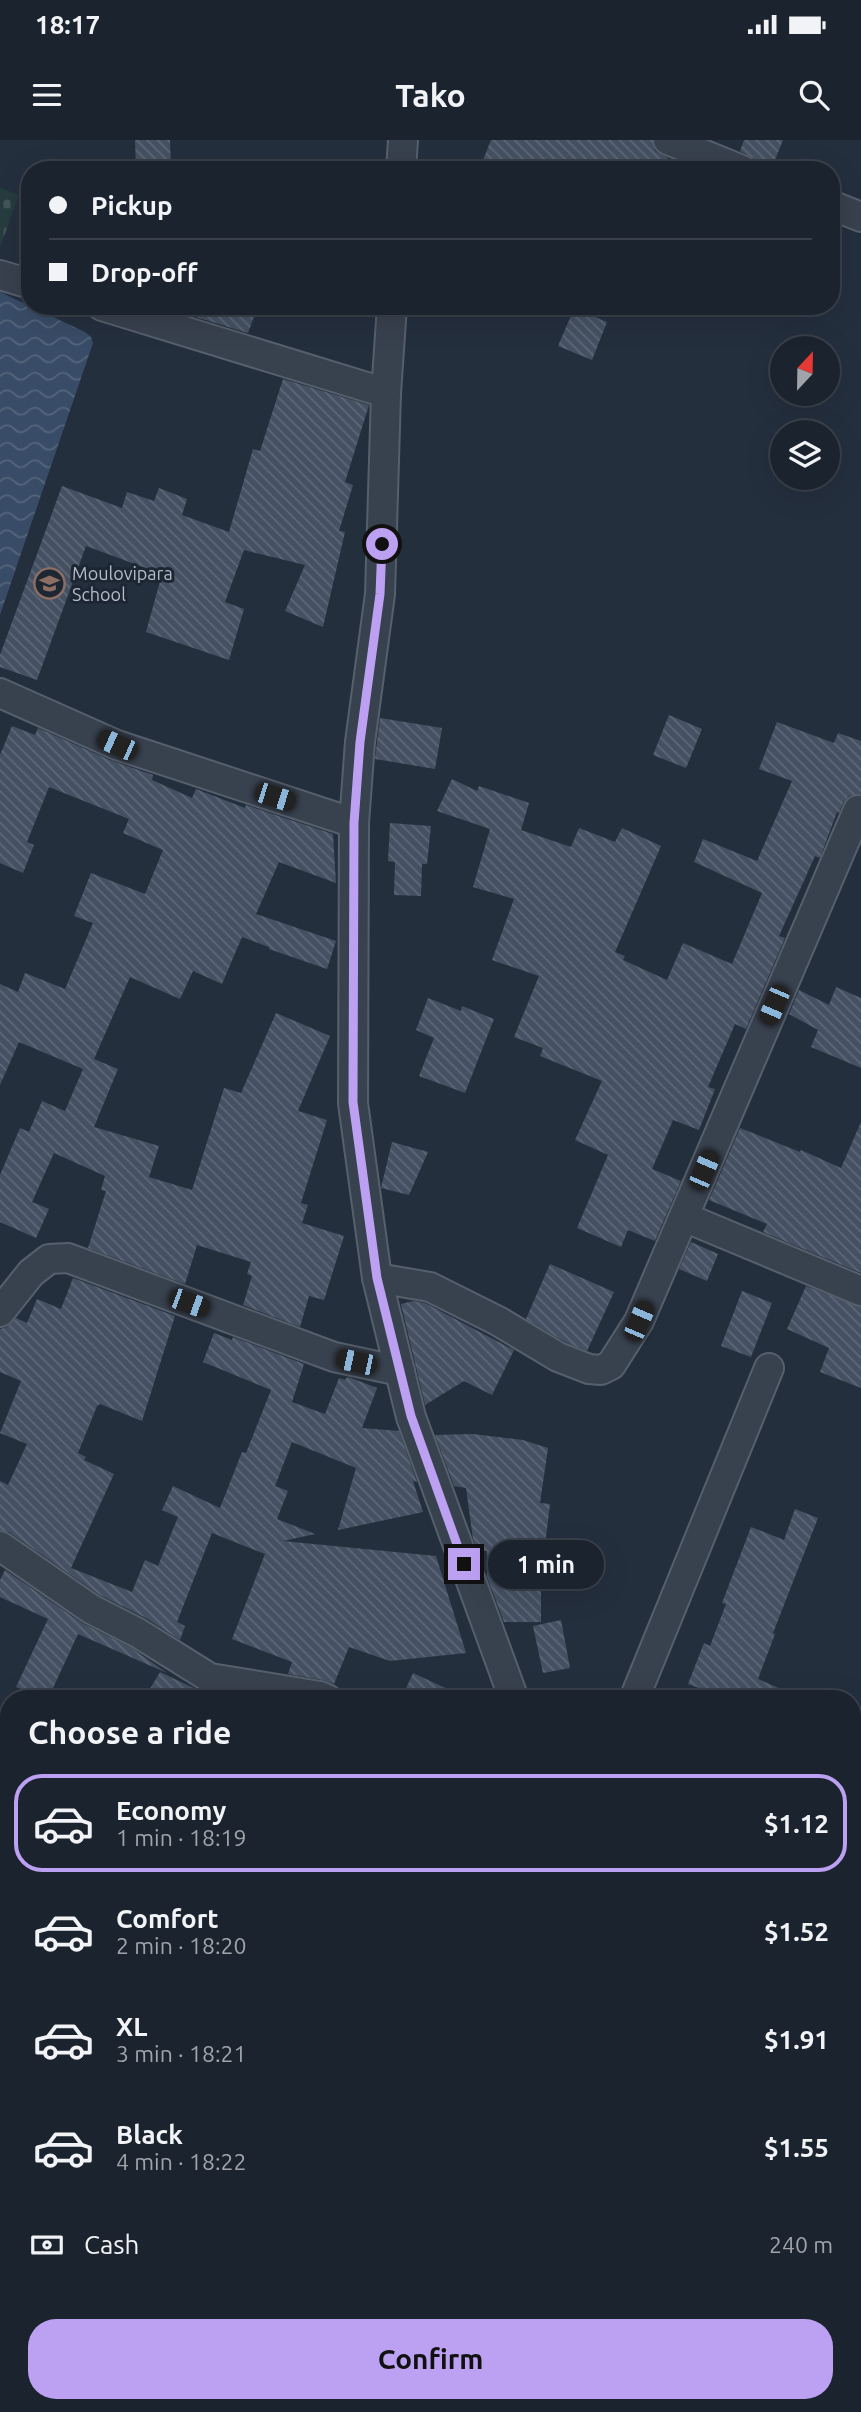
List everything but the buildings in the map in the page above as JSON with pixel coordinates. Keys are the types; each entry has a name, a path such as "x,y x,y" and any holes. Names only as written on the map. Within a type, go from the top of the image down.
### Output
{"street":[{"path":"402,161 403,140"},
{"path":"668,140 720,161"},
{"path":"840,209 861,217"},
{"path":"0,275 21,281"},
{"path":"131,315 386,393"},
{"path":"390,315 380,594 360,742 354,823 353,1102 377,1278 411,1416 511,1690"},
{"path":"0,693 117,745 354,823"},
{"path":"377,1278 430,1287 498,1321 558,1357 589,1369 601,1370 611,1365 639,1321 858,810"},
{"path":"684,1217 861,1291"},
{"path":"0,1312 31,1273 50,1259 68,1258 334,1357 400,1371"},
{"path":"638,1690 769,1368"},
{"path":"0,1546 91,1609 138,1633 210,1678 277,1690"}],"green space":[{"path":"0,188 19,195 0,247"}],"water":[{"path":"0,292 21,302 21,315 49,315 85,332 93,343 0,615"}],"place":[{"name":"Moulovipara School","path":"49,583"}],"route":[{"path":"382,544 380,594 360,742 354,823 353,1102 377,1278 411,1416 464,1564"}]}
